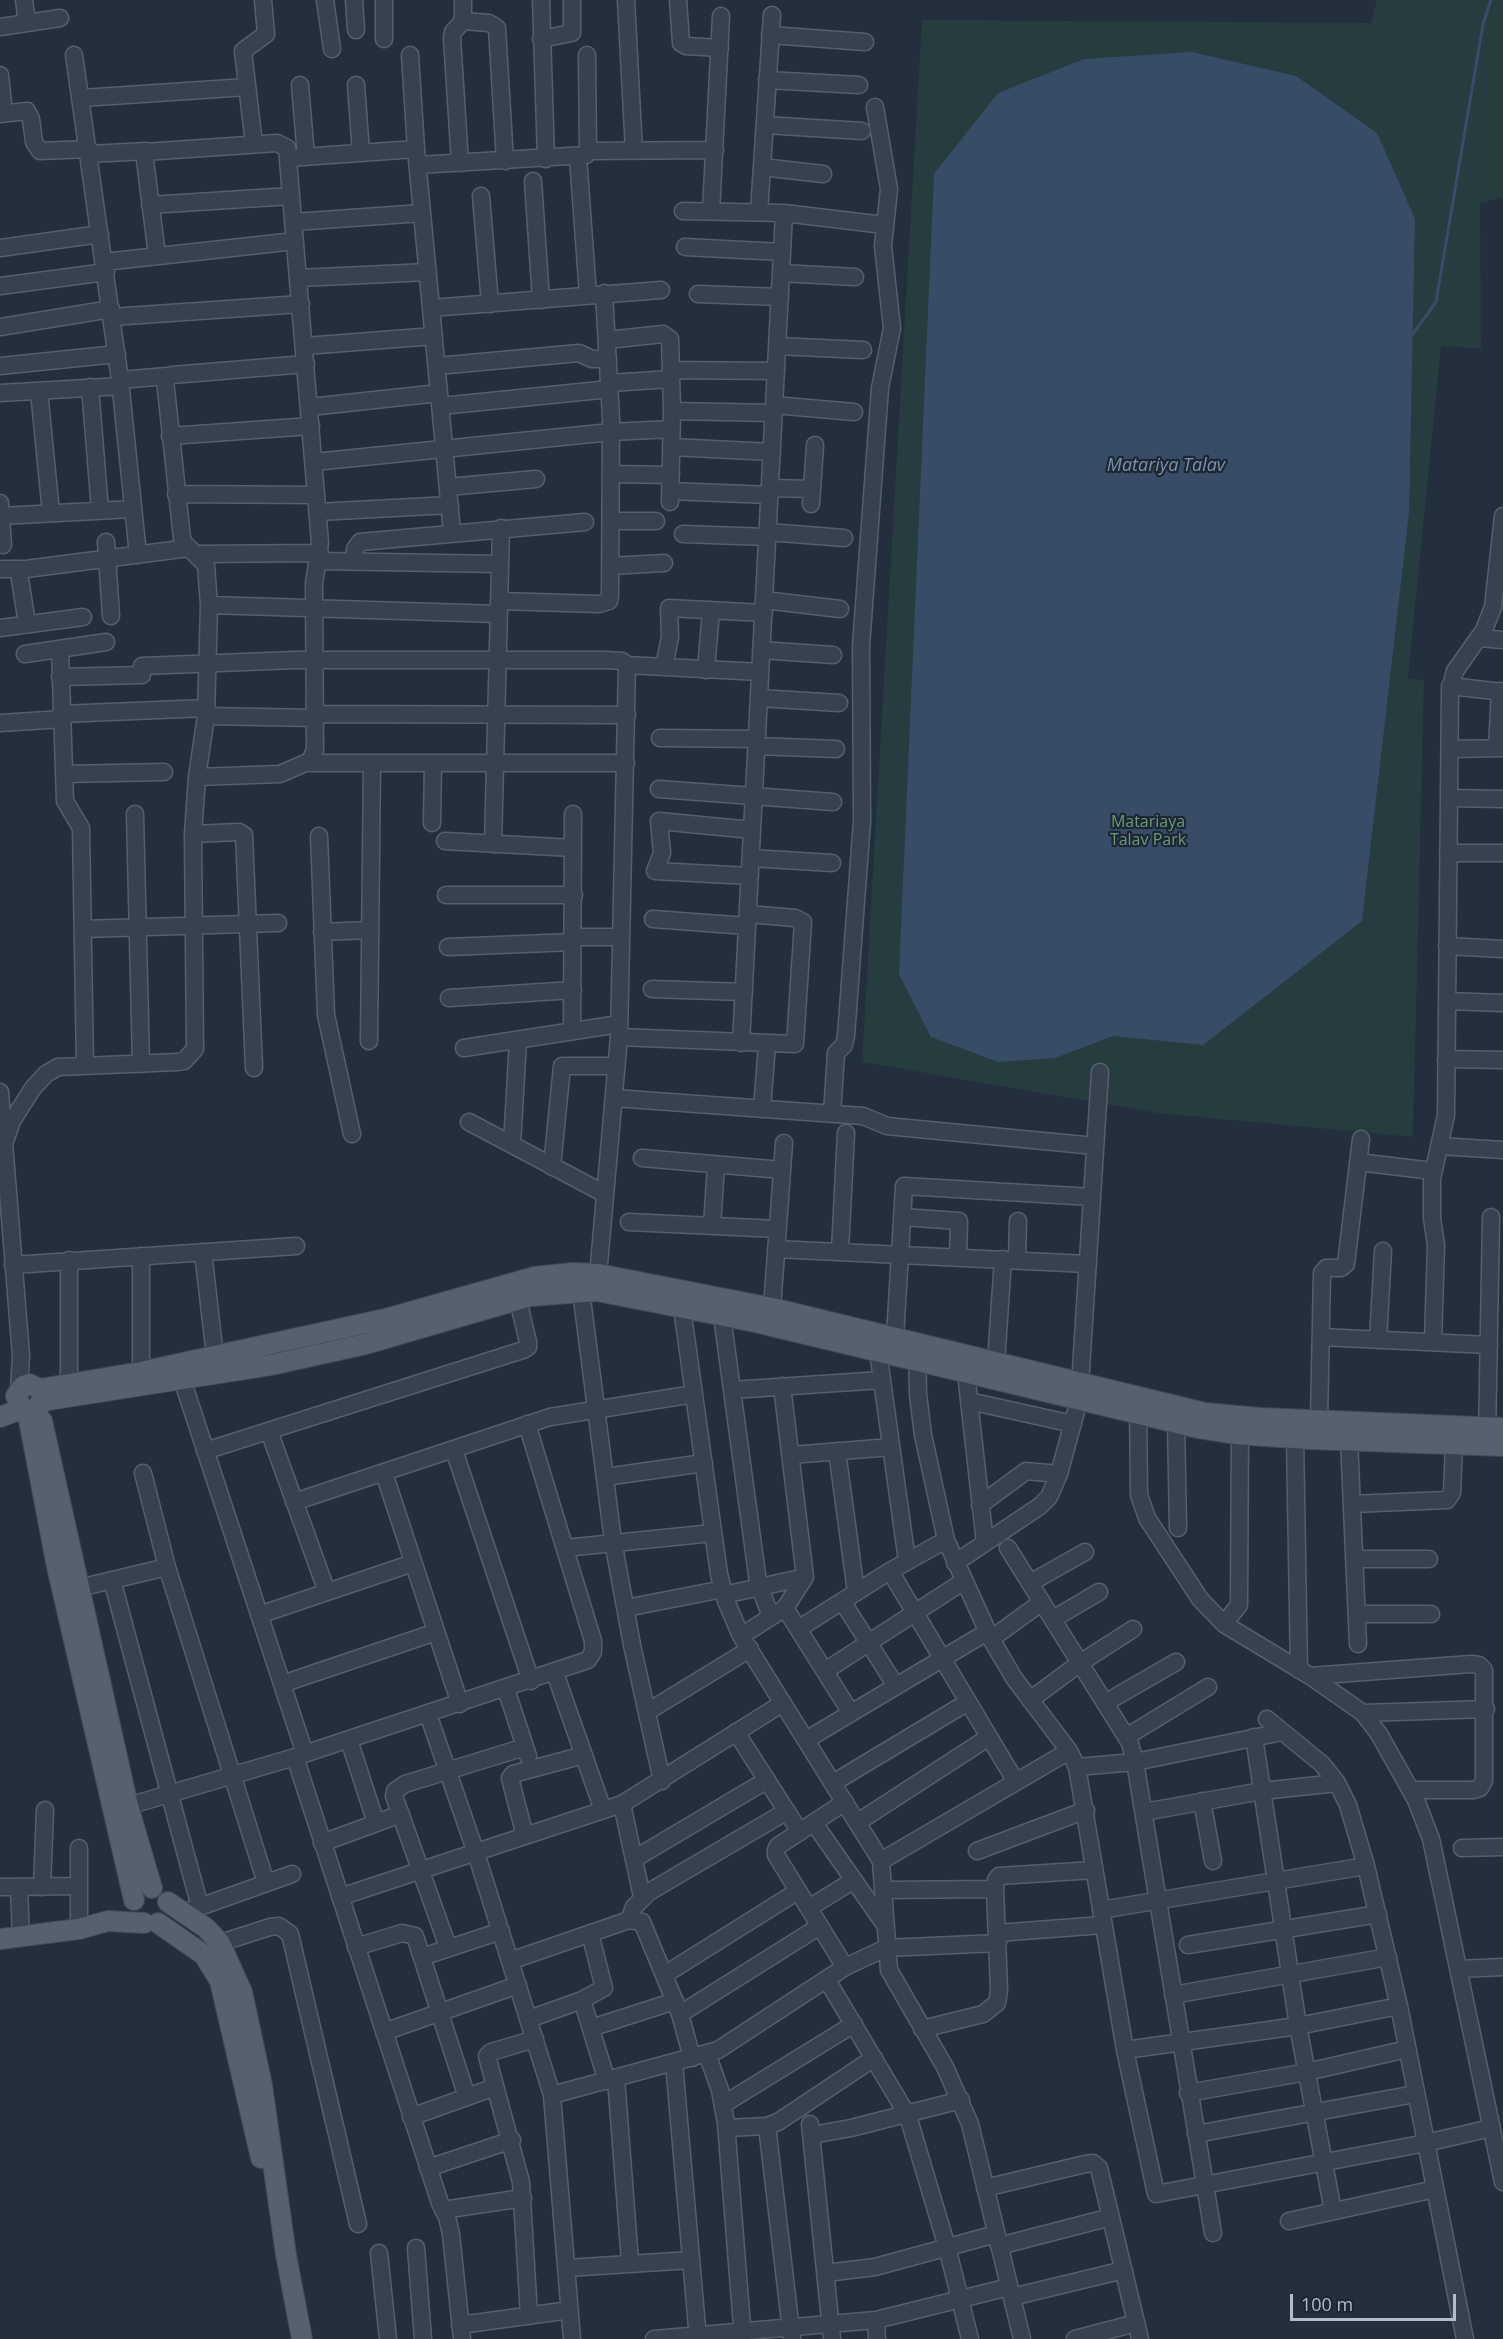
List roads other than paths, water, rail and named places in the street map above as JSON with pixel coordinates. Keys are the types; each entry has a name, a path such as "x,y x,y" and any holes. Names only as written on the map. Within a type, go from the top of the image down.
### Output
{"main road":[{"path":"0,1417 27,1399 69,1383 141,1372 179,1372 215,1356 385,1319 534,1276 772,1308 895,1337 917,1351 966,1373 1079,1392 1138,1406 1205,1413 1240,1425 1295,1438 1454,1444 1495,1436"},
{"path":"27,1399 179,1372 366,1344 518,1300 592,1285 682,1308 878,1351 917,1351 996,1363 1079,1392"},
{"path":"27,1399 80,1588 128,1806 152,1888"},
{"path":"27,1399 57,1567 136,1916 204,1955 220,1981 260,2154 288,2339"},
{"path":"1138,1406 1176,1423 1240,1425 1319,1419 1495,1436"},
{"path":"0,1939 79,1929 108,1921 151,1923 168,1913 168,1902 162,1892 152,1888 141,1891 133,1902 108,1921"},
{"path":"168,1902 193,1910 220,1943 242,1992 262,2085 286,2255 302,2339"}],"street":[{"path":"24,0 27,23"},
{"path":"254,144 243,51 266,34 263,0"},
{"path":"325,0 332,49"},
{"path":"354,0 356,30"},
{"path":"384,0 384,39"},
{"path":"459,163 452,38 453,32 463,21 464,0"},
{"path":"542,0 541,39 546,159"},
{"path":"541,39 572,33 572,0"},
{"path":"627,0 634,151"},
{"path":"678,0 681,44 720,48"},
{"path":"759,212 772,15"},
{"path":"711,212 721,16"},
{"path":"0,27 60,18"},
{"path":"463,21 489,23 497,28 505,161"},
{"path":"770,35 865,42"},
{"path":"74,55 82,98 121,383 138,555"},
{"path":"410,55 417,157 452,532"},
{"path":"209,605 499,607 605,603 610,596 610,386 607,340 596,294 583,154 587,55"},
{"path":"0,75 2,113 23,110 30,114 34,142 40,151 147,151 254,144 282,144 287,148 310,407 320,557 314,584 315,750 310,760 289,772 273,775 197,777"},
{"path":"767,80 859,85"},
{"path":"300,85 306,157"},
{"path":"356,85 361,153"},
{"path":"82,98 247,87"},
{"path":"832,1114 836,1053 844,1045 846,1036 862,821 861,646 879,400 892,328 883,246 889,189 875,107"},
{"path":"765,125 862,131"},
{"path":"288,158 361,153 459,163 546,159 634,151 714,150"},
{"path":"147,151 144,159 157,255"},
{"path":"762,167 823,174"},
{"path":"533,181 541,300"},
{"path":"150,205 291,195"},
{"path":"481,196 490,304"},
{"path":"683,211 784,213 884,225"},
{"path":"294,222 422,213"},
{"path":"741,1043 784,213"},
{"path":"0,248 100,234"},
{"path":"0,286 157,255 296,241"},
{"path":"686,247 782,252"},
{"path":"299,278 428,272"},
{"path":"781,273 855,277"},
{"path":"431,308 661,290"},
{"path":"698,294 780,297"},
{"path":"0,327 111,313 301,304"},
{"path":"607,340 667,335 670,339 672,411 670,489"},
{"path":"305,346 434,336"},
{"path":"777,346 863,350"},
{"path":"437,366 579,353 592,359 608,359"},
{"path":"0,366 117,354"},
{"path":"0,393 90,387 167,376 306,364"},
{"path":"310,407 610,386 671,375 776,371"},
{"path":"4,1141 12,1121 33,1088 46,1074 58,1067 184,1061 195,1049 193,834 209,662 209,605 206,565 182,538 170,436 165,380 167,376"},
{"path":"90,387 100,510"},
{"path":"39,391 51,513"},
{"path":"672,411 774,409 854,412"},
{"path":"170,436 311,426"},
{"path":"314,462 611,432 672,429"},
{"path":"611,474 670,489 770,492 811,496 815,445"},
{"path":"671,447 772,452"},
{"path":"448,487 536,479"},
{"path":"176,494 317,504 450,505"},
{"path":"3,545 0,510 51,513 134,508"},
{"path":"1433,1342 1436,1245 1431,1202 1433,1171 1446,1115 1450,686 1455,671 1479,638 1499,590 1503,516"},
{"path":"611,521 656,521"},
{"path":"354,562 355,549 360,542 452,532 585,522"},
{"path":"493,844 501,528"},
{"path":"683,534 768,534 844,538"},
{"path":"107,550 111,616"},
{"path":"0,569 26,569 107,550 138,555 193,551 320,557 354,562 500,564"},
{"path":"611,566 664,563"},
{"path":"20,579 27,624"},
{"path":"664,668 670,637 669,608 711,610 764,606 840,609"},
{"path":"706,670 711,610"},
{"path":"0,628 83,617"},
{"path":"1479,638 1503,640"},
{"path":"25,654 106,642"},
{"path":"60,649 65,801 80,822 81,828 85,1066"},
{"path":"761,650 833,655"},
{"path":"60,677 142,671 209,662 316,660 606,660 622,661 627,665 664,668 760,672"},
{"path":"627,665 619,1030 605,1194 592,1285 595,1409 613,1541 663,1780"},
{"path":"1450,686 1501,692 1500,748 1450,749"},
{"path":"759,698 839,703"},
{"path":"0,723 204,704 231,717 496,713 627,715"},
{"path":"660,738 757,742 836,749"},
{"path":"369,1041 372,763"},
{"path":"432,823 433,763"},
{"path":"305,764 626,763"},
{"path":"64,774 164,772"},
{"path":"659,789 833,802"},
{"path":"1449,798 1503,799"},
{"path":"572,1031 573,813"},
{"path":"135,814 141,1064"},
{"path":"750,876 656,871 663,854 659,821 752,830"},
{"path":"193,834 239,832 244,835 254,1068"},
{"path":"319,836 326,1015 352,1134"},
{"path":"445,841 573,848"},
{"path":"1449,853 1503,853"},
{"path":"751,858 832,863"},
{"path":"446,895 574,895"},
{"path":"464,1048 572,1031 619,1030 741,1043 792,1045 797,1041 803,922 795,918 653,919"},
{"path":"83,929 278,923"},
{"path":"322,932 370,930"},
{"path":"448,947 621,937"},
{"path":"1447,946 1503,949"},
{"path":"652,989 744,992"},
{"path":"449,998 573,990"},
{"path":"1447,1001 1503,1003"},
{"path":"513,1145 518,1040"},
{"path":"762,1109 767,1044"},
{"path":"1446,1059 1503,1060"},
{"path":"552,1167 562,1066 616,1066"},
{"path":"955,1563 1040,1506 1049,1497 1059,1474 1079,1392 1100,1072"},
{"path":"0,1092 4,1141 6,1248 13,1265 27,1399"},
{"path":"614,1098 862,1116 887,1126 1095,1146"},
{"path":"469,1122 605,1194"},
{"path":"840,1250 846,1133"},
{"path":"1319,1419 1322,1273 1326,1268 1341,1268 1346,1264 1361,1139"},
{"path":"772,1308 784,1143"},
{"path":"1439,1146 1503,1150"},
{"path":"642,1158 782,1170"},
{"path":"1358,1162 1433,1171"},
{"path":"712,1226 716,1165"},
{"path":"895,1337 903,1188 907,1186 1092,1197"},
{"path":"902,1217 959,1221 958,1257"},
{"path":"1491,1217 1497,1267 1494,1340 1495,1436"},
{"path":"996,1363 1010,1259 1018,1221"},
{"path":"629,1222 778,1229"},
{"path":"13,1265 296,1246"},
{"path":"776,1249 840,1250 900,1256 1088,1264"},
{"path":"1378,1340 1383,1251"},
{"path":"203,1252 215,1356"},
{"path":"141,1256 141,1372"},
{"path":"69,1260 69,1383"},
{"path":"205,1451 523,1350 528,1347 528,1342 518,1300"},
{"path":"682,1308 723,1592 746,1643 881,1861 889,1970 961,2100 970,2124 1022,2339"},
{"path":"722,1316 759,1586 778,1612 798,1629 851,1713"},
{"path":"1321,1337 1433,1342 1494,1340"},
{"path":"878,1351 907,1562"},
{"path":"917,1351 923,1435 938,1513 946,1540 989,1635 1014,1678 1069,1750 1077,1767 1125,2050 1156,2194 1495,2131"},
{"path":"179,1372 282,1684 322,1843 339,1897 451,2235 461,2332 529,2316 570,2310"},
{"path":"966,1373 985,1543"},
{"path":"732,1389 882,1380"},
{"path":"647,1712 746,1643 778,1612 805,1577 782,1386"},
{"path":"294,1502 527,1424 595,1409 694,1394"},
{"path":"969,1401 1073,1424"},
{"path":"1138,1406 1139,1495 1147,1518 1200,1599 1224,1624 1305,1673 1363,1713 1379,1734 1411,1790 1431,1839 1495,2131 1503,2180"},
{"path":"1176,1423 1178,1528"},
{"path":"128,1806 350,1740 555,1673 588,1660 593,1652 593,1641 527,1424"},
{"path":"1224,1624 1239,1605 1240,1425"},
{"path":"269,1431 327,1592"},
{"path":"1295,1438 1305,1673"},
{"path":"1349,1440 1358,1644"},
{"path":"1352,1504 1447,1500 1452,1493 1454,1444"},
{"path":"791,1455 891,1447"},
{"path":"454,1450 531,1681"},
{"path":"837,1451 849,1597 868,1643 896,1686"},
{"path":"605,1476 704,1463"},
{"path":"980,1505 1026,1471 1059,1474"},
{"path":"143,1473 167,1567 266,1883"},
{"path":"384,1473 460,1704"},
{"path":"565,1548 613,1541 713,1533"},
{"path":"798,1629 890,1571 946,1540"},
{"path":"1008,1548 1126,1737 1136,1762 1188,2093 1213,2233"},
{"path":"1030,1583 1085,1552"},
{"path":"1354,1559 1429,1558"},
{"path":"259,1615 413,1563"},
{"path":"80,1588 167,1567"},
{"path":"890,1571 1016,1782"},
{"path":"626,1608 805,1577"},
{"path":"112,1580 169,1792 193,1910 292,1874"},
{"path":"825,1671 964,1581"},
{"path":"1053,1619 1099,1592"},
{"path":"806,1740 1042,1602"},
{"path":"1357,1614 1431,1614"},
{"path":"1030,1700 1080,1663 1133,1629"},
{"path":"282,1684 436,1632"},
{"path":"1105,1703 1176,1662"},
{"path":"1305,1673 1479,1665 1484,1670 1486,1708 1484,1781 1480,1788 1411,1790"},
{"path":"555,1673 603,1810"},
{"path":"1126,1737 1208,1687"},
{"path":"506,1689 533,1768"},
{"path":"833,1783 968,1702"},
{"path":"339,1897 622,1804 783,1703"},
{"path":"1363,1713 1486,1708"},
{"path":"428,1714 476,1852 552,2095 572,2339"},
{"path":"1267,1719 1322,1764 1337,1783 1348,1805 1366,1866 1399,2006 1465,2339"},
{"path":"736,1732 787,1811 807,1827 854,1880 886,1926"},
{"path":"1077,1767 1136,1762 1282,1732"},
{"path":"858,1822 989,1737"},
{"path":"1254,1737 1298,2026 1333,2211"},
{"path":"350,1740 376,1823"},
{"path":"448,1947 394,1796 399,1787 525,1747"},
{"path":"881,1861 1069,1750"},
{"path":"525,1836 510,1778 513,1774 584,1755"},
{"path":"633,1859 767,1780"},
{"path":"1143,1812 1262,1791 1337,1783"},
{"path":"1202,1801 1213,1862"},
{"path":"845,1802 778,1846 776,1850 776,1855 845,1967"},
{"path":"622,1804 642,1897"},
{"path":"42,1887 45,1810"},
{"path":"977,1851 1086,1810"},
{"path":"628,1920 642,1897 787,1811"},
{"path":"322,1843 400,1814"},
{"path":"1462,1848 1503,1847"},
{"path":"79,1848 79,1929"},
{"path":"552,2095 699,2056 735,2041 845,1967 886,1948 998,1938 1102,1918 1158,1900 1366,1866"},
{"path":"922,2029 968,2019 992,2008 997,2003 999,1990 996,1880 1004,1874 1094,1870"},
{"path":"809,1908 854,1880"},
{"path":"0,1887 79,1886"},
{"path":"19,1887 21,1937"},
{"path":"884,1890 995,1889"},
{"path":"664,1975 798,1891"},
{"path":"1188,1945 1378,1914"},
{"path":"510,1961 628,1920 637,1920 645,1926 677,2007 724,2104 742,2335"},
{"path":"220,1943 270,1927 279,1926 290,1934 358,2224"},
{"path":"591,2028 677,2007 820,1926"},
{"path":"422,1957 501,1931"},
{"path":"356,1947 402,1933 415,1936 466,2097"},
{"path":"529,2019 582,2000 604,1988 590,1933"},
{"path":"1173,1995 1388,1957"},
{"path":"1458,1969 1503,1967"},
{"path":"827,1980 906,2112 947,2247 970,2339"},
{"path":"384,2032 518,1985"},
{"path":"582,2000 612,2079 630,2262"},
{"path":"1125,2050 1298,2026 1399,2006"},
{"path":"724,2104 854,2024"},
{"path":"529,2316 523,2198 512,2140 487,2056 491,2052 535,2039"},
{"path":"1188,2093 1307,2072 1407,2049"},
{"path":"727,2128 767,2126 778,2122 874,2058"},
{"path":"674,2063 698,2337"},
{"path":"411,2117 495,2087"},
{"path":"1196,2134 1415,2094"},
{"path":"831,2331 811,2129 874,2122 906,2112 961,2100"},
{"path":"767,2126 791,2333"},
{"path":"428,2168 512,2140"},
{"path":"985,2188 1093,2163 1099,2168 1138,2331 1075,2339"},
{"path":"1288,2221 1435,2189"},
{"path":"443,2210 523,2198"},
{"path":"826,2273 860,2270 947,2247 998,2240 1111,2217"},
{"path":"416,2248 423,2339"},
{"path":"379,2253 388,2339"},
{"path":"567,2268 630,2262 691,2260"},
{"path":"654,2339 831,2331 960,2299 1010,2292 1124,2270"},
{"path":"876,2320 877,2339"}],"water":[{"name":"Matariya Talav","path":"1192,52 1296,76 1377,133 1415,219 1409,512 1362,921 1203,1045 1113,1036 1055,1058 998,1062 931,1037 899,974 934,174 998,93 1084,59"}],"waterway":[{"path":"1413,334 1436,302 1483,24 1491,0"}],"park label":[{"name":"Matariaya Talav Park","path":"1148,831"}]}
